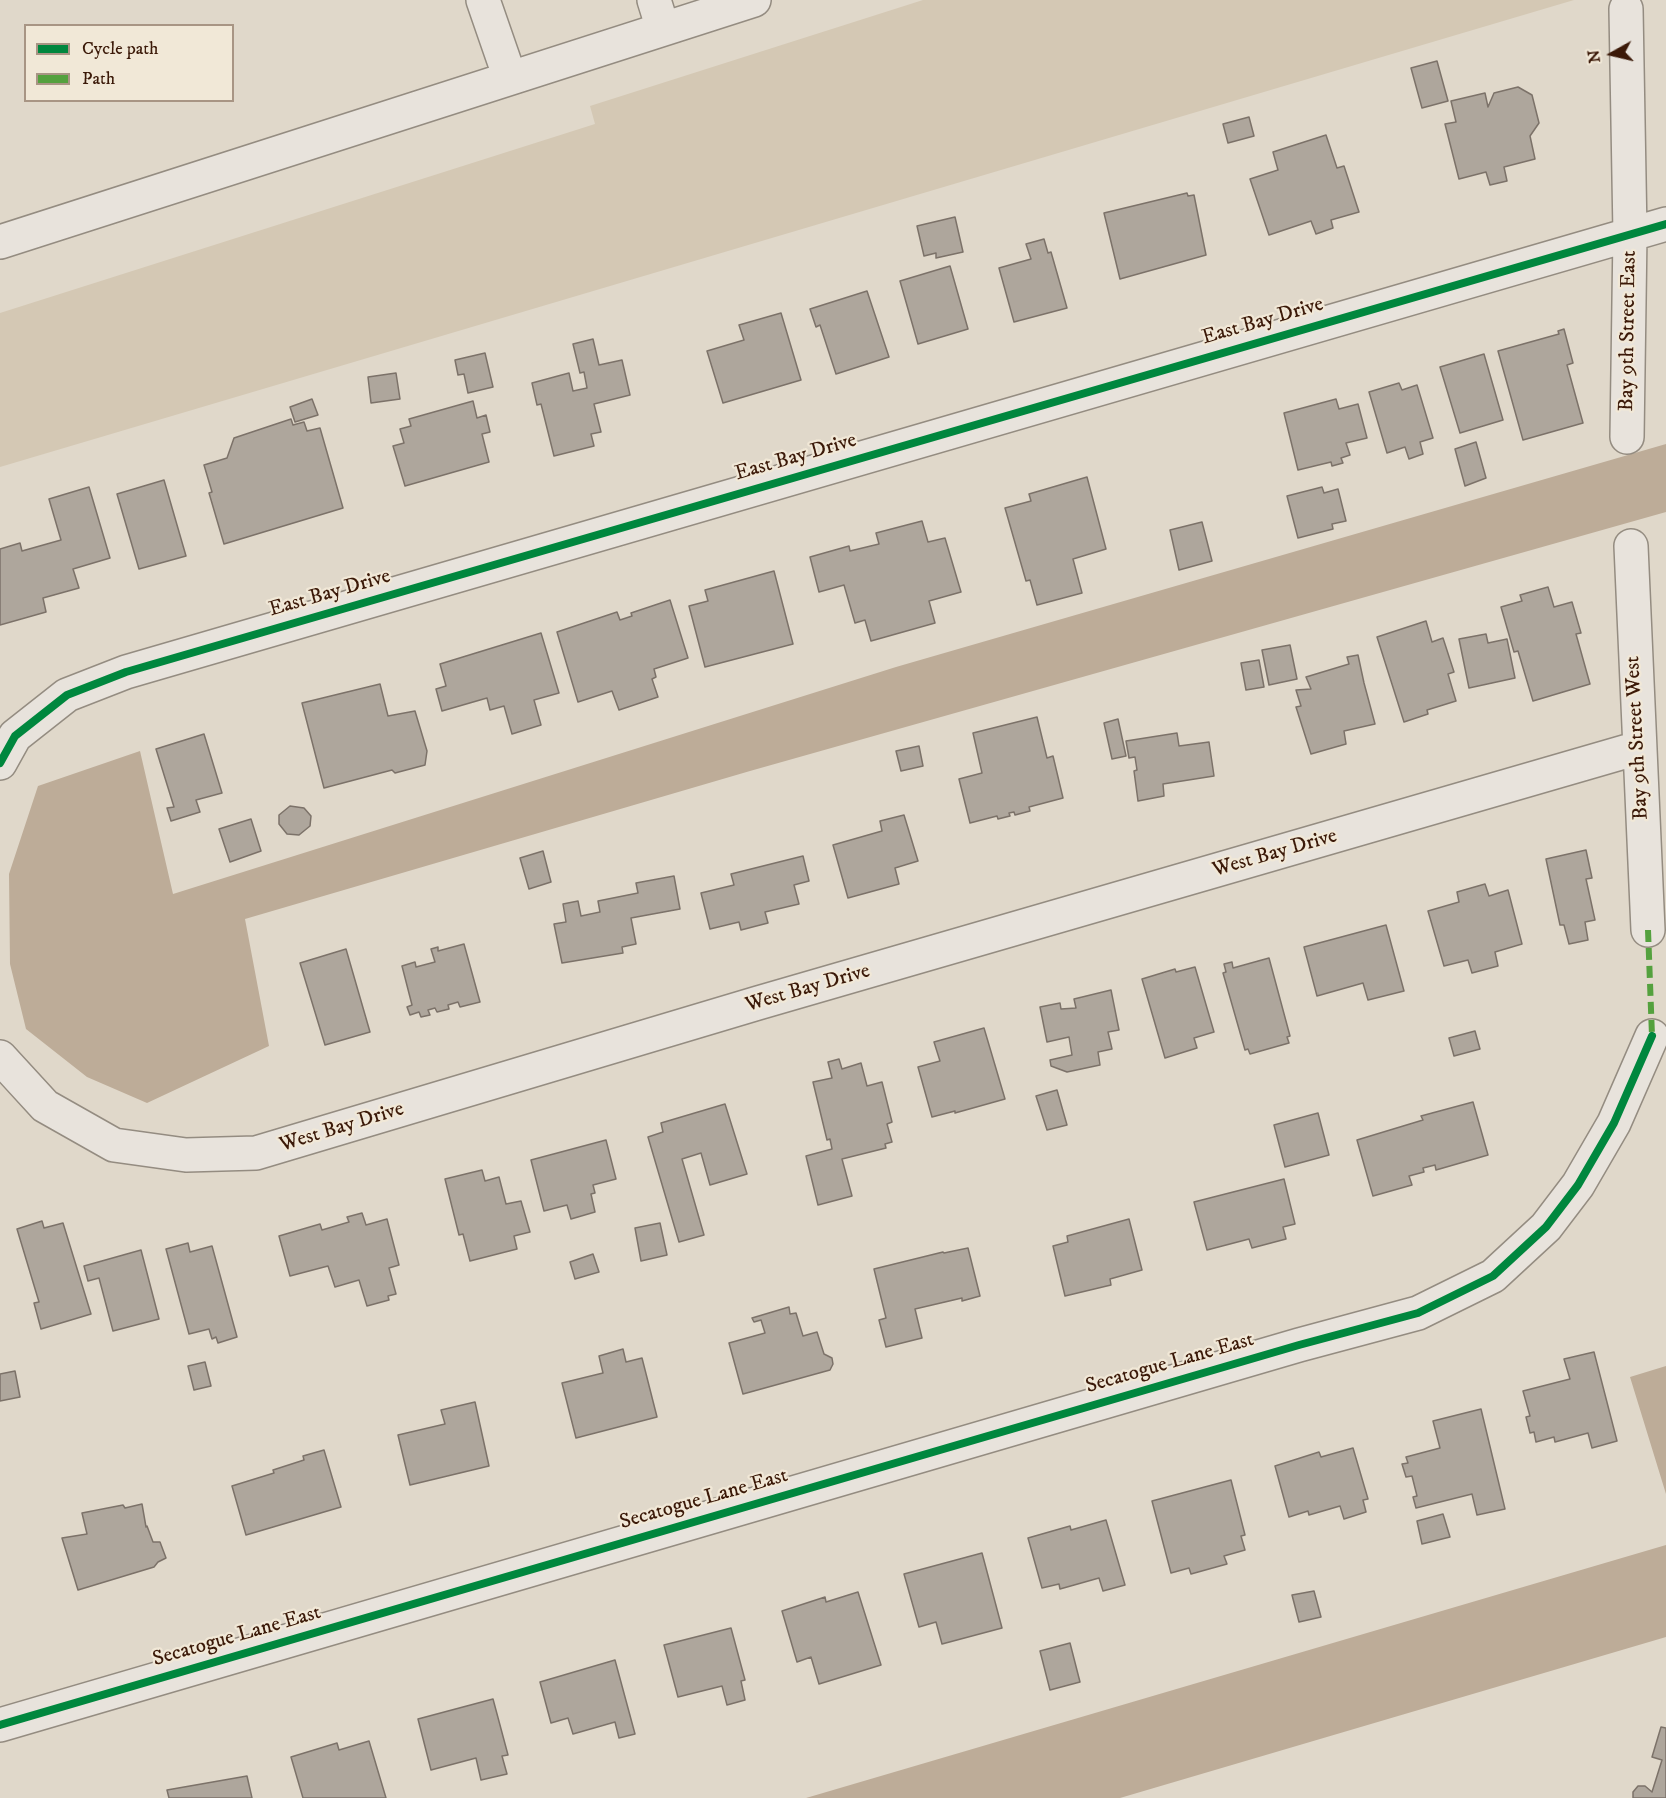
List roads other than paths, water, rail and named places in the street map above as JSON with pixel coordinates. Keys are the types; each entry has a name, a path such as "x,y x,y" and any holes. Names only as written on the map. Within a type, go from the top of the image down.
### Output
{"street":[{"path":"483,0 510,78"},
{"path":"0,243 510,78 658,14 754,0"},
{"name":"Bay 9th Street East","path":"1626,9 1630,234 1627,437"},
{"name":"East Bay Drive","path":"0,763 15,736 67,695 126,672 1666,225"},
{"name":"Bay 9th Street West","path":"1631,546 1638,748 1648,930"},
{"name":"West Bay Drive","path":"0,1057 45,1106 114,1145 186,1155 256,1153 758,1003 1638,748"},
{"name":"Secatogue Lane East","path":"0,1725 1299,1345 1418,1313 1493,1276 1546,1227 1578,1185 1614,1122 1652,1036"}]}
